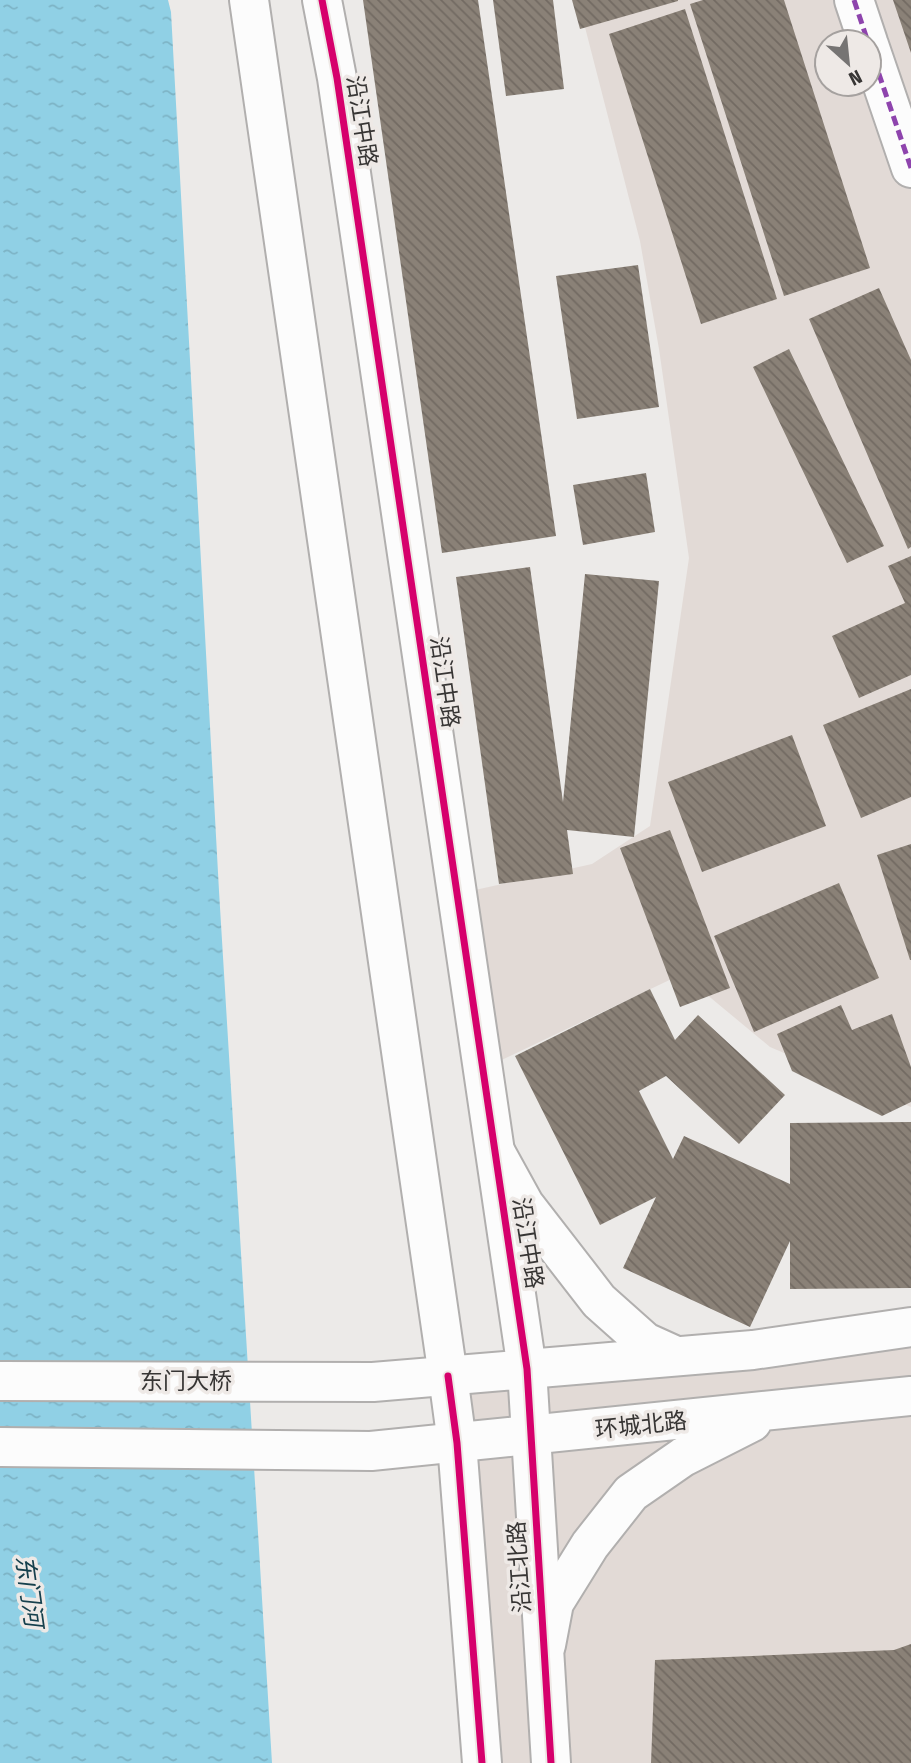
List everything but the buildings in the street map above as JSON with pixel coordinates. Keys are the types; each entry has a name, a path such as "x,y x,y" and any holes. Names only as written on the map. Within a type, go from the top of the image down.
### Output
{"main road":[{"path":"249,0 457,1443 482,1763"},
{"name":"沿江中路","path":"322,0 339,92 527,1369"},
{"path":"854,0 864,28"},
{"path":"883,85 911,168"},
{"path":"495,1151 524,1204 599,1301 645,1342 676,1356"},
{"path":"448,1376 753,1350 911,1327"},
{"name":"沿江北路","path":"527,1369 551,1763"},
{"name":"东门大桥","path":"0,1381 373,1382 448,1376"},
{"name":"环城北路","path":"0,1447 371,1451 911,1396"},
{"path":"544,1654 554,1603 590,1545 631,1493 683,1457 734,1430 786,1409"}],"shaded area":[{"path":"578,0 911,0 911,1107 770,1047 682,974 483,1069 457,894 592,864 650,826 689,558 659,349 640,241"},
{"path":"911,1344 911,1763 482,1763 448,1376"}],"water":[{"name":"东门河","path":"0,0 168,0 171,12 219,891 272,1763 0,1763"}],"marked path":[{"path":"854,0 863,28"},
{"path":"883,86 911,168"}],"cycle path":[{"path":"322,0 337,78 527,1369 551,1763"},
{"path":"448,1376 457,1443 482,1763"}]}
